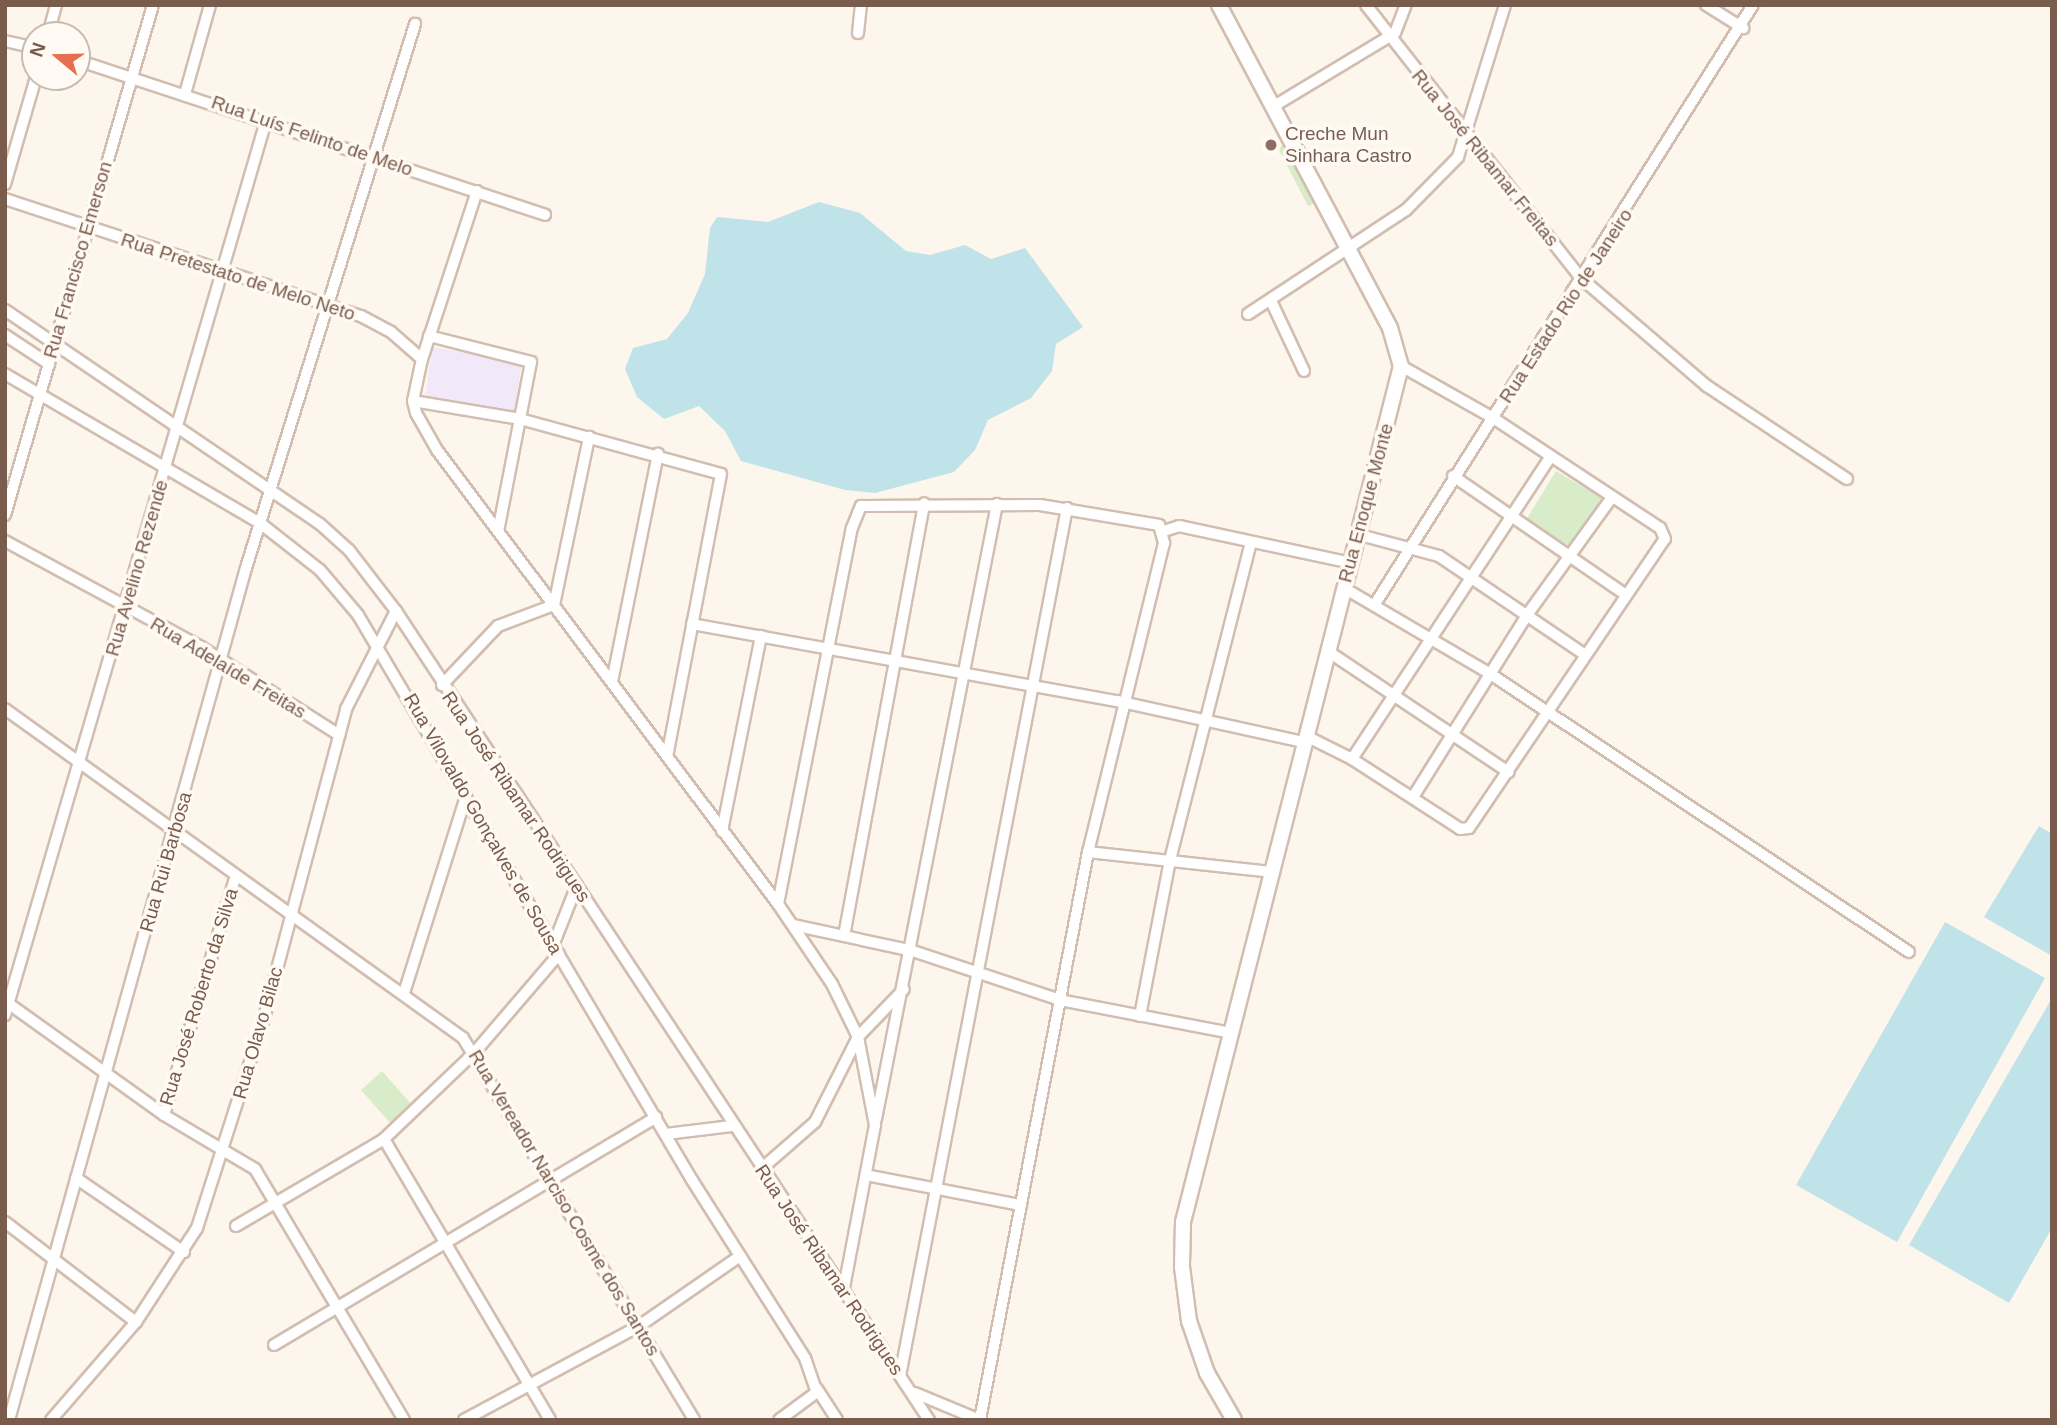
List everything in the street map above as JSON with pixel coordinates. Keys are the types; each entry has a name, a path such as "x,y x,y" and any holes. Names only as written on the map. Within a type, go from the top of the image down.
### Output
{"main road":[{"name":"Rua Enoque Monte","path":"1219,5 1390,328 1401,366 1360,535 1344,588 1188,1199 1182,1268 1199,1354 1234,1420"}],"street":[{"name":"Rua Francisco Emerson","path":"5,515 153,5"},
{"path":"185,94 210,5"},
{"path":"858,33 861,5"},
{"name":"Rua José Ribamar Freitas","path":"1366,5 1467,139 1582,279 1707,386 1847,479"},
{"path":"1273,106 1389,37 1406,5"},
{"path":"1248,314 1272,303 1350,249 1429,189 1467,139 1505,5"},
{"path":"1706,5 1743,29"},
{"name":"Rua Estado Rio de Janeiro","path":"1375,604 1452,476 1493,418 1743,29 1753,5"},
{"name":"Rua Rui Barbosa","path":"9,1420 51,1253 106,1074 220,659 415,24"},
{"name":"Rua Luís Felinto de Melo","path":"91,64 545,215"},
{"path":"5,184 32,91"},
{"name":"Rua Avelino Rezende","path":"5,1015 127,607 176,426 224,272 266,121"},
{"path":"477,191 429,336 413,401 437,450 499,527 554,605 668,752 722,831 793,925 832,984 858,1037 875,1125"},
{"name":"Rua Pretestato de Melo Neto","path":"5,199 86,229 376,323 422,359"},
{"path":"1272,303 1304,371"},
{"name":"Rua José Ribamar Rodrigues","path":"5,310 340,540 396,611 760,1170 900,1376 915,1393"},
{"path":"5,335 49,364"},
{"path":"429,336 529,359 499,527"},
{"path":"692,624 1032,685 1305,739 1352,759 1465,830 1549,714 1665,536 1612,497 1493,418 1401,366"},
{"name":"Rua Vilovaldo Gonçalves de Sousa","path":"5,374 166,464 260,523 320,570 377,640 465,799 740,1256 805,1358 817,1389 837,1420"},
{"path":"413,401 520,419 712,468 722,479 668,752"},
{"path":"554,605 589,437"},
{"path":"612,682 658,454"},
{"path":"1352,759 1391,695 1550,457"},
{"path":"1452,476 1572,556 1626,596"},
{"path":"1413,797 1527,615 1612,497"},
{"path":"778,904 857,512 872,502 1067,508 1155,523 1164,531"},
{"path":"844,936 898,660 924,503"},
{"path":"844,1293 875,1125 913,951 997,504"},
{"path":"900,1376 1067,508"},
{"path":"1164,531 1179,526 1352,563"},
{"path":"915,1393 980,1420 1088,852 1164,531"},
{"path":"1360,535 1411,546 1470,577 1585,655"},
{"name":"Rua Adelaíde Freitas","path":"5,541 220,659 339,735"},
{"path":"1140,1016 1170,860 1208,721 1251,542"},
{"path":"1344,588 1489,673 1909,952"},
{"path":"442,685 498,626 554,605"},
{"name":"Rua Olavo Bilac","path":"51,1420 136,1322 184,1252 224,1153 339,735 377,640 396,611"},
{"path":"722,831 761,636"},
{"path":"1329,652 1508,772"},
{"name":"Rua Vereador Narciso Cosme dos Santos","path":"5,709 235,878 450,1026 475,1052 694,1420"},
{"path":"404,993 465,799"},
{"path":"1088,852 1272,872"},
{"name":"Rua José Roberto da Silva","path":"164,1115 235,878"},
{"path":"236,1226 384,1139 475,1052 556,949 577,886"},
{"path":"793,925 913,951 978,970 1060,1000 1231,1032"},
{"path":"760,1170 815,1122 858,1037 905,988"},
{"path":"7,1002 164,1115 255,1169 404,1420"},
{"path":"274,1346 339,1311 656,1117"},
{"path":"667,1134 732,1126"},
{"path":"384,1139 445,1247 550,1420"},
{"path":"866,1175 1021,1205"},
{"path":"76,1178 184,1252"},
{"path":"5,1222 51,1253 136,1322"},
{"path":"464,1420 639,1326 740,1256"},
{"path":"779,1420 807,1402 817,1389"},
{"path":"915,1393 929,1420"}],"shaded area":[{"path":"432,347 522,362 514,412 425,398"}],"green space":[{"path":"1286,143 1319,202 1308,206 1278,148"},
{"path":"1556,471 1605,500 1574,549 1526,520"},
{"path":"382,1071 412,1105 391,1124 361,1090"}],"water":[{"path":"819,202 860,213 906,251 930,255 965,245 991,259 1025,248 1083,327 1056,344 1052,371 1031,398 988,420 975,450 954,472 875,493 845,490 741,461 725,431 699,406 664,419 637,397 625,369 633,348 667,339 688,313 705,274 710,228 717,217 768,222"},
{"path":"2039,826 2052,834 2052,956 1984,917"},
{"path":"1945,922 2045,978 1897,1242 1796,1185"},
{"path":"2052,998 2052,1228 2009,1303 1909,1245"}],"place":[{"name":"Creche Mun Sinhara Castro","path":"1271,145"}]}
